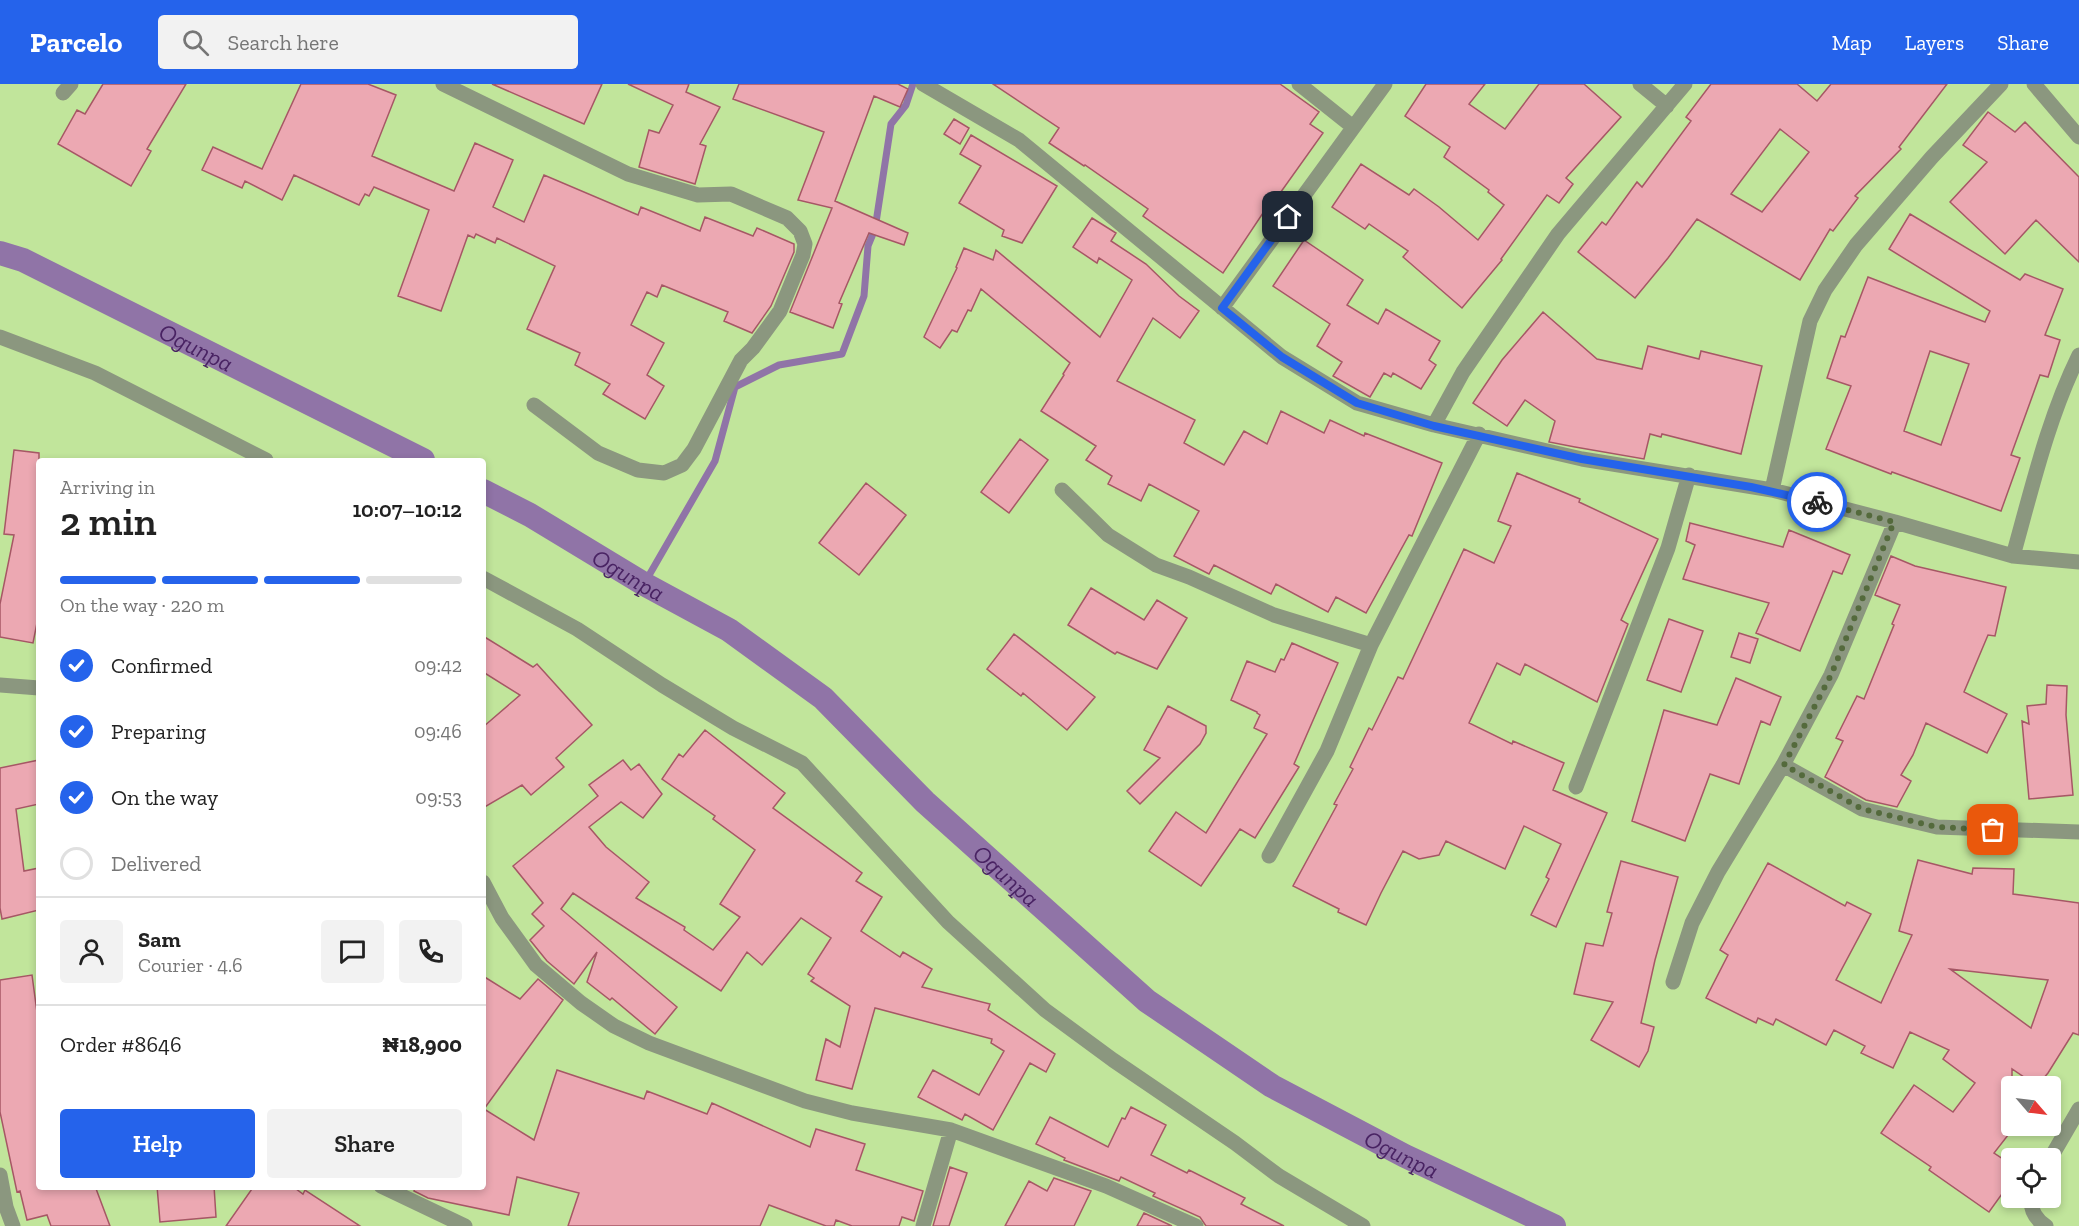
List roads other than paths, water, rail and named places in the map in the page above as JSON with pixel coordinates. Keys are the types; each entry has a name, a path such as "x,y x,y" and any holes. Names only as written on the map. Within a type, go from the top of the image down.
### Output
{"street":[{"path":"443,84 464,88 628,174 698,195 731,194 778,214 787,218 800,231 805,244 803,255 780,311 753,348 741,360 694,449 682,465 664,473 638,470 598,453 534,405"},
{"path":"923,84 1019,140 1282,357 1357,403 1434,426 1479,434 1582,459 1772,490 2013,556 2079,562"},
{"path":"1299,84 1353,127"},
{"path":"1222,308 1386,84"},
{"path":"1640,84 1667,106"},
{"path":"1434,426 1463,372 1558,234 1685,84"},
{"path":"1772,490 1810,321 1825,290 1856,245 1932,157 2001,84"},
{"path":"2034,84 2079,137"},
{"path":"0,337 94,374 263,458"},
{"path":"2013,556 2047,433 2079,355"},
{"path":"1269,856 1327,751 1371,645 1479,434"},
{"path":"1576,787 1668,548 1689,475"},
{"path":"1062,489 1108,536 1156,565 1189,577 1274,615 1371,645"},
{"path":"1673,982 1692,924 1718,872 1784,765 1831,675 1894,522"},
{"path":"486,580 577,628 662,686 733,728 802,763 948,922 1045,1010 1279,1176 1364,1226"},
{"path":"0,685 36,688"},
{"path":"1784,765 1862,809 1937,827 2079,832"},
{"path":"486,888 502,918 536,964 581,1003 614,1026 649,1043 805,1101 852,1113 951,1130 1106,1186 1196,1226"},
{"path":"2056,1148 2079,1109"},
{"path":"923,1226 951,1130"},
{"path":"0,1175 6,1207 14,1226"},
{"path":"389,1190 465,1226"},
{"path":"2032,1208 2038,1224"}],"waterway":[{"path":"644,584 715,461 735,387 779,365 842,354 864,296 868,246 875,229 891,124 906,105 913,84"},
{"name":"Ogunpa","path":"0,253 23,260 419,458"},
{"name":"Ogunpa","path":"486,493 530,515 644,584 729,630 823,698 925,802 1147,1001 1272,1086 1405,1156 1554,1226"}]}
